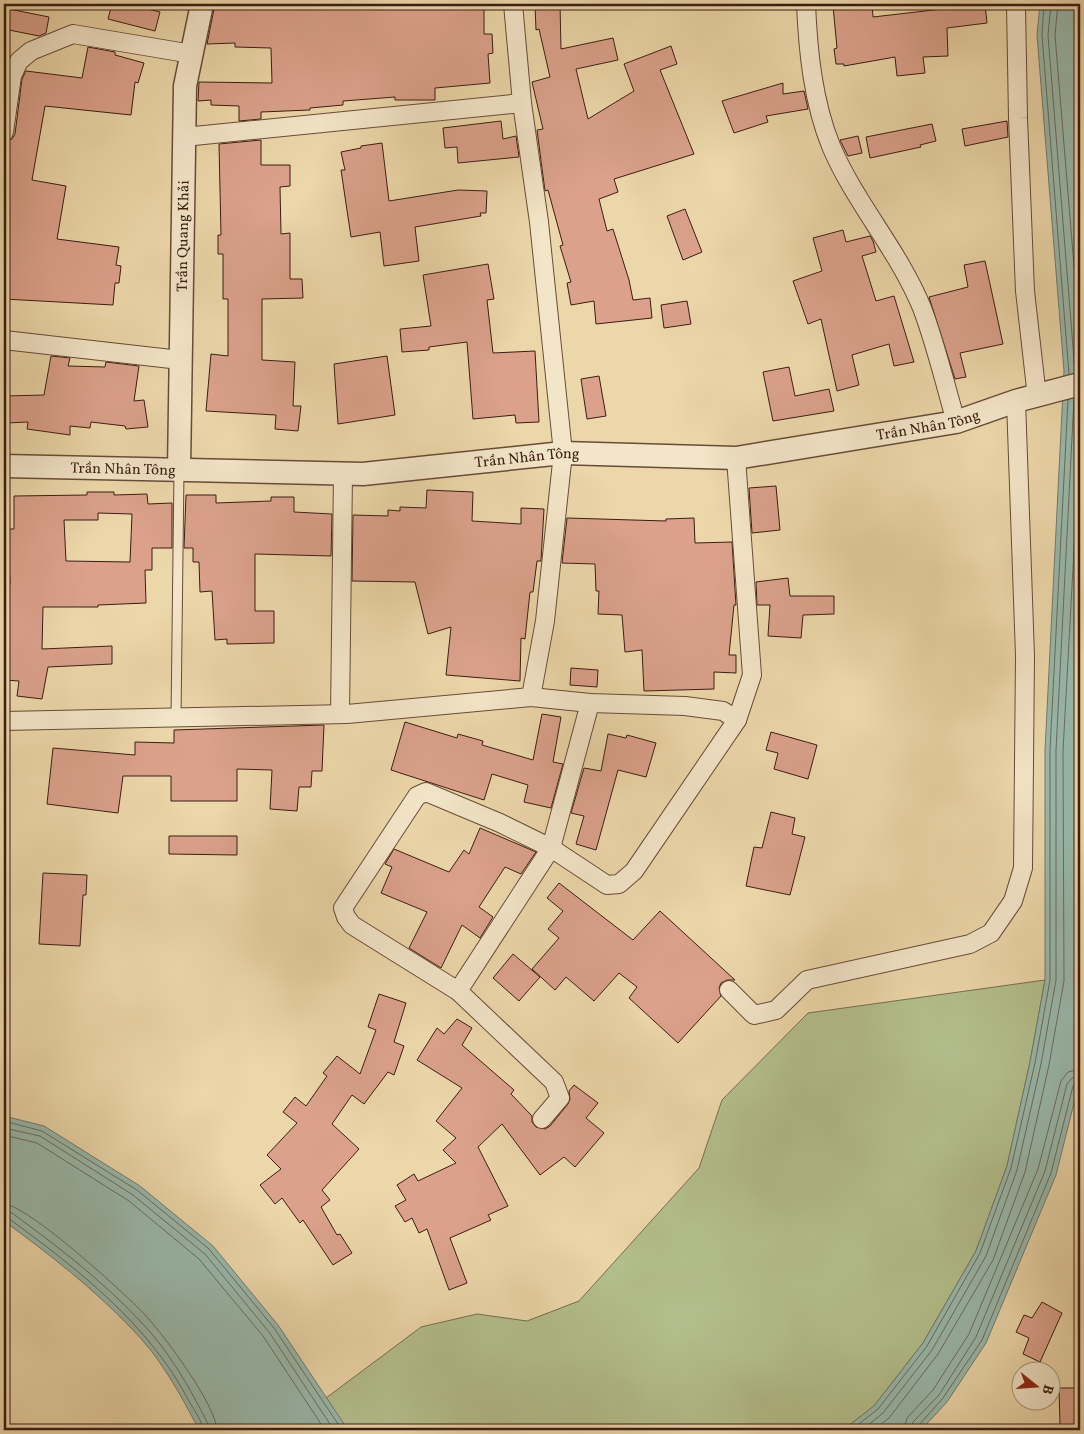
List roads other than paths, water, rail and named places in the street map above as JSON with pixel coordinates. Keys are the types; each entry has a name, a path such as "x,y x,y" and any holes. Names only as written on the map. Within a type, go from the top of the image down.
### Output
{"street":[{"name":"Trần Quang Khải","path":"179,470 185,86 202,4"},
{"path":"513,4 522,103 539,222 563,453 545,621 532,697"},
{"path":"806,4 807,33 815,88 831,145 878,232 906,276 922,308 956,422"},
{"path":"730,990 754,1015 776,1010 807,980 970,944 991,932 1013,901 1023,868 1025,665 1032,398 1025,291 1018,118 1016,4"},
{"path":"4,132 12,76 19,62 31,51 73,34 192,54"},
{"path":"184,137 522,103"},
{"path":"4,340 180,360"},
{"name":"Trần Nhân Tông","path":"4,466 363,474 563,453 736,458 956,422 1080,384"},
{"path":"542,1119 560,1098 554,1082 458,992 352,925 346,917 343,908 417,796 426,792 500,823 551,848 606,885 619,884 634,871 737,720 752,674 736,458"},
{"path":"340,714 343,474"},
{"path":"4,722 340,714 532,697 590,702 686,706 723,711 737,720"},
{"path":"458,992 551,848 590,702"}],"lane":[{"path":"176,719 179,470"}],"water":[{"path":"1040,4 1080,4 1080,1079 1056,1175 986,1343 947,1402 921,1430 843,1430 874,1406 923,1343 976,1251 1007,1166 1030,1062 1045,980 1045,750 1064,371 1037,35"},
{"path":"4,1116 44,1126 140,1186 213,1246 278,1325 348,1430 199,1430 161,1364 132,1329 102,1299 70,1272 4,1221"}]}
